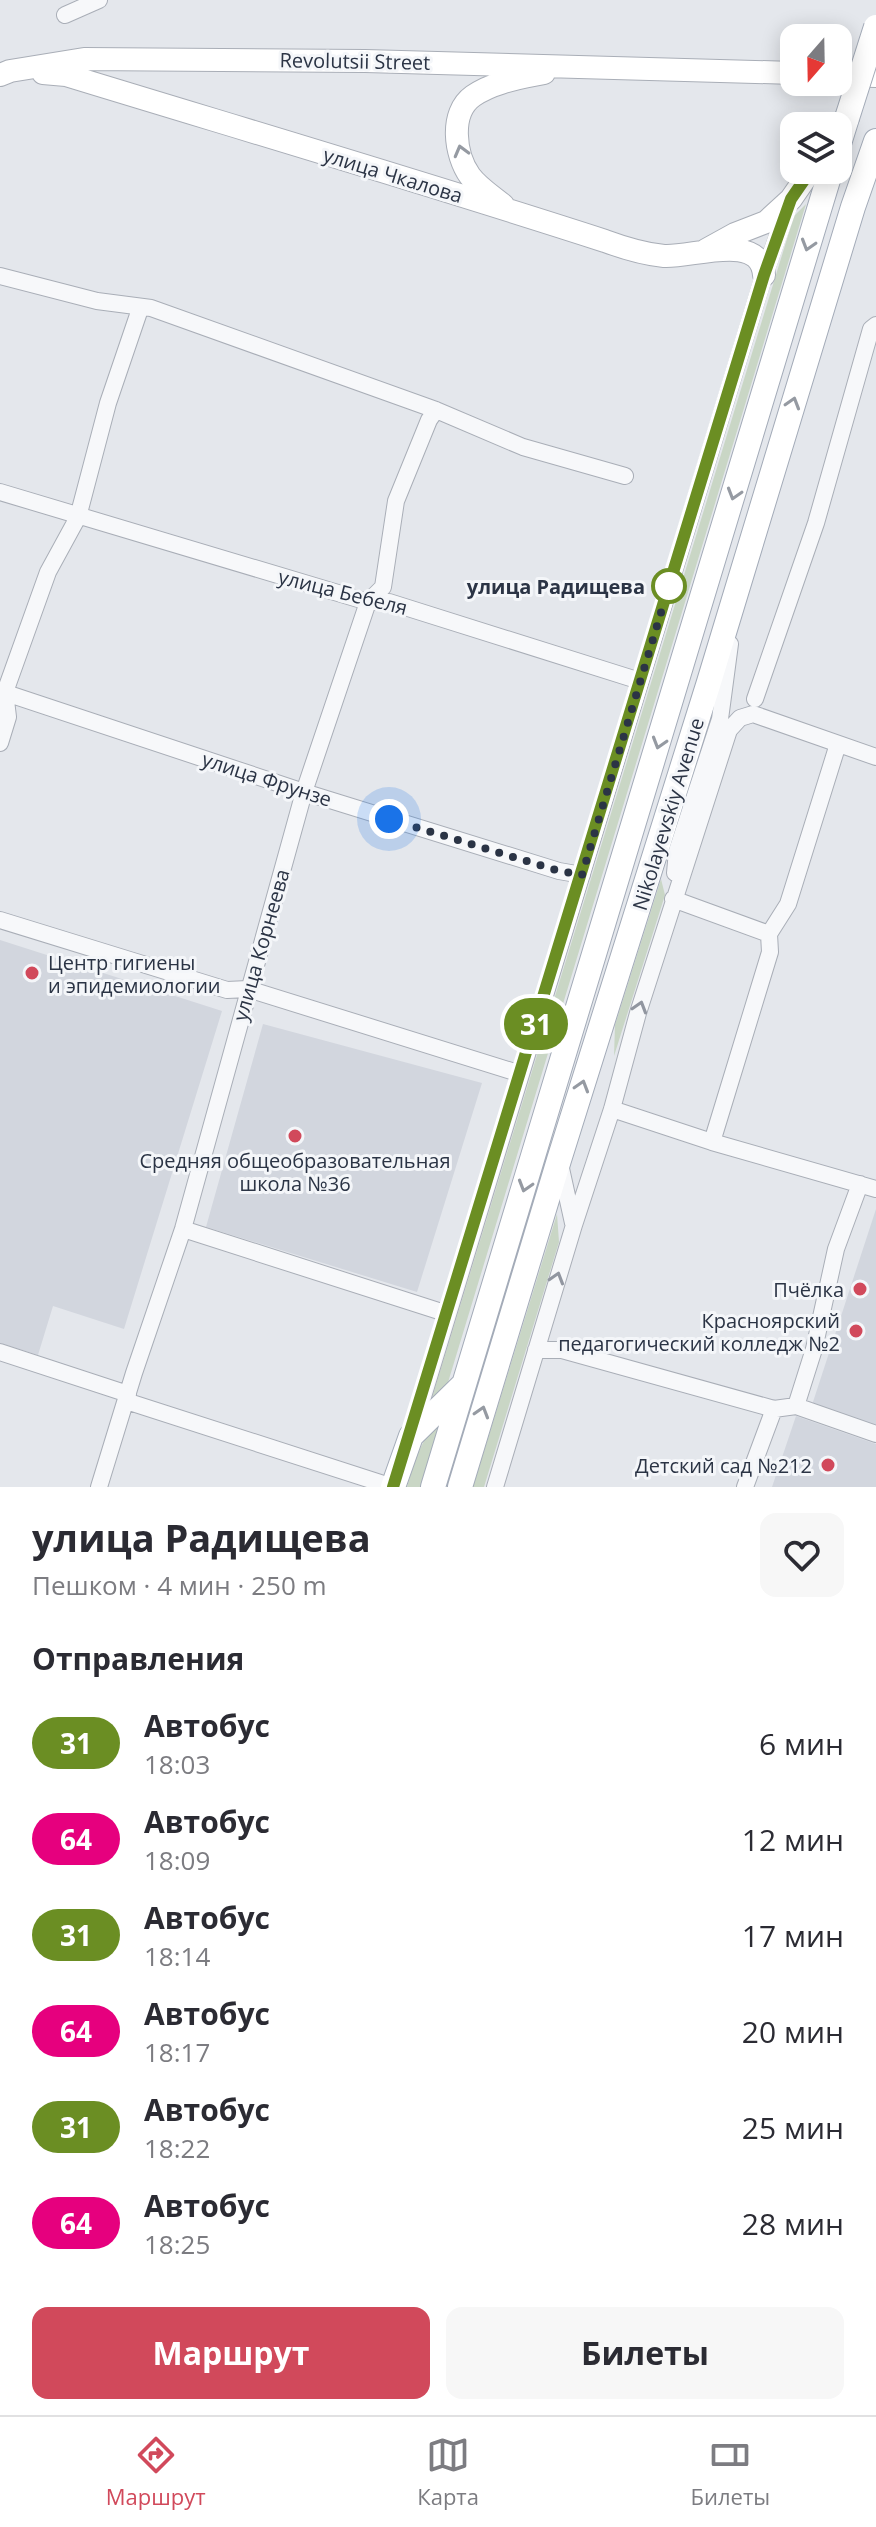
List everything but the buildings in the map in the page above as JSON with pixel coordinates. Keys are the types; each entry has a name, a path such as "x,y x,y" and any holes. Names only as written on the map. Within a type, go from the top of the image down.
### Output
{"main road":[{"path":"847,112 876,27"},
{"name":"Revolutsii Street","path":"5,73 84,59 576,66 780,72"},
{"path":"508,210 470,176 459,151 458,117 470,98 488,88 576,66"},
{"name":"улица Чкалова","path":"5,73 66,75 636,251 666,256 742,250 756,256 763,264 764,275"},
{"path":"852,75 876,76"},
{"name":"Nikolayevskiy Avenue","path":"460,1487 853,207 876,141"},
{"path":"853,207 876,176"},
{"path":"705,251 735,234 766,222 791,199 801,184"},
{"name":"Nikolayevskiy Avenue","path":"433,1487 827,184"},
{"path":"393,1487 411,1436 465,1383"}],"street":[{"path":"65,15 99,0"},
{"path":"411,1436 764,275 791,199"},
{"path":"0,276 97,301 140,309 151,308 436,410 523,447 625,476"},
{"path":"0,743 8,717 3,692 48,572 78,517 108,403 140,309"},
{"path":"755,699 816,523 871,329 876,325"},
{"name":"улица Корнеева","path":"99,1487 183,1229 304,792 368,602 383,587 396,501 436,410"},
{"name":"улица Бебеля","path":"0,492 368,602 389,602 640,681"},
{"path":"673,899 677,851 720,719 737,584"},
{"name":"улица Фрунзе","path":"3,692 304,792 559,871 582,875"},
{"path":"495,1487 612,1109 673,899 729,730 748,715 764,717 876,757"},
{"path":"712,1142 770,952 769,934 788,904 838,744"},
{"path":"673,899 769,934"},
{"path":"0,920 227,990 248,989 521,1074"},
{"path":"612,1109 712,1142 868,1187 836,1249 814,1349 796,1406"},
{"path":"559,1160 574,1225"},
{"path":"183,1229 448,1314"},
{"path":"536,1350 562,1350 774,1409 796,1406 876,1434"},
{"path":"0,1352 393,1487"},
{"path":"745,1487 774,1409"}],"shaded area":[{"path":"0,940 222,1011 124,1329 53,1306 38,1355 0,1343"},
{"path":"263,1024 482,1083 417,1292 206,1227"},
{"name":"Красноярский педагогический колледж №2","path":"876,1209 876,1425 812,1405"},
{"name":"Детский сад №212","path":"796,1416 876,1444 876,1487 772,1487"}],"green space":[{"path":"806,204 446,1389 431,1401 794,216"},
{"path":"661,879 665,895 614,1056 615,1025"},
{"path":"557,1214 559,1242 484,1487 473,1487"},
{"path":"447,1415 424,1487 407,1487 426,1438"}],"bus line":[{"name":"31","path":"393,1487 764,275 791,199 801,184"}],"place":[{"name":"улица Радищева","path":"669,586"},
{"name":"Центр гигиены и эпидемиологии","path":"32,973"},
{"name":"Средняя общеобразовательная школа №36","path":"295,1136"},
{"name":"Пчёлка","path":"860,1289"},
{"name":"Красноярский педагогический колледж №2","path":"856,1331"},
{"name":"Детский сад №212","path":"828,1465"}],"route":[{"path":"389,819 559,871 582,875 669,586"}]}
